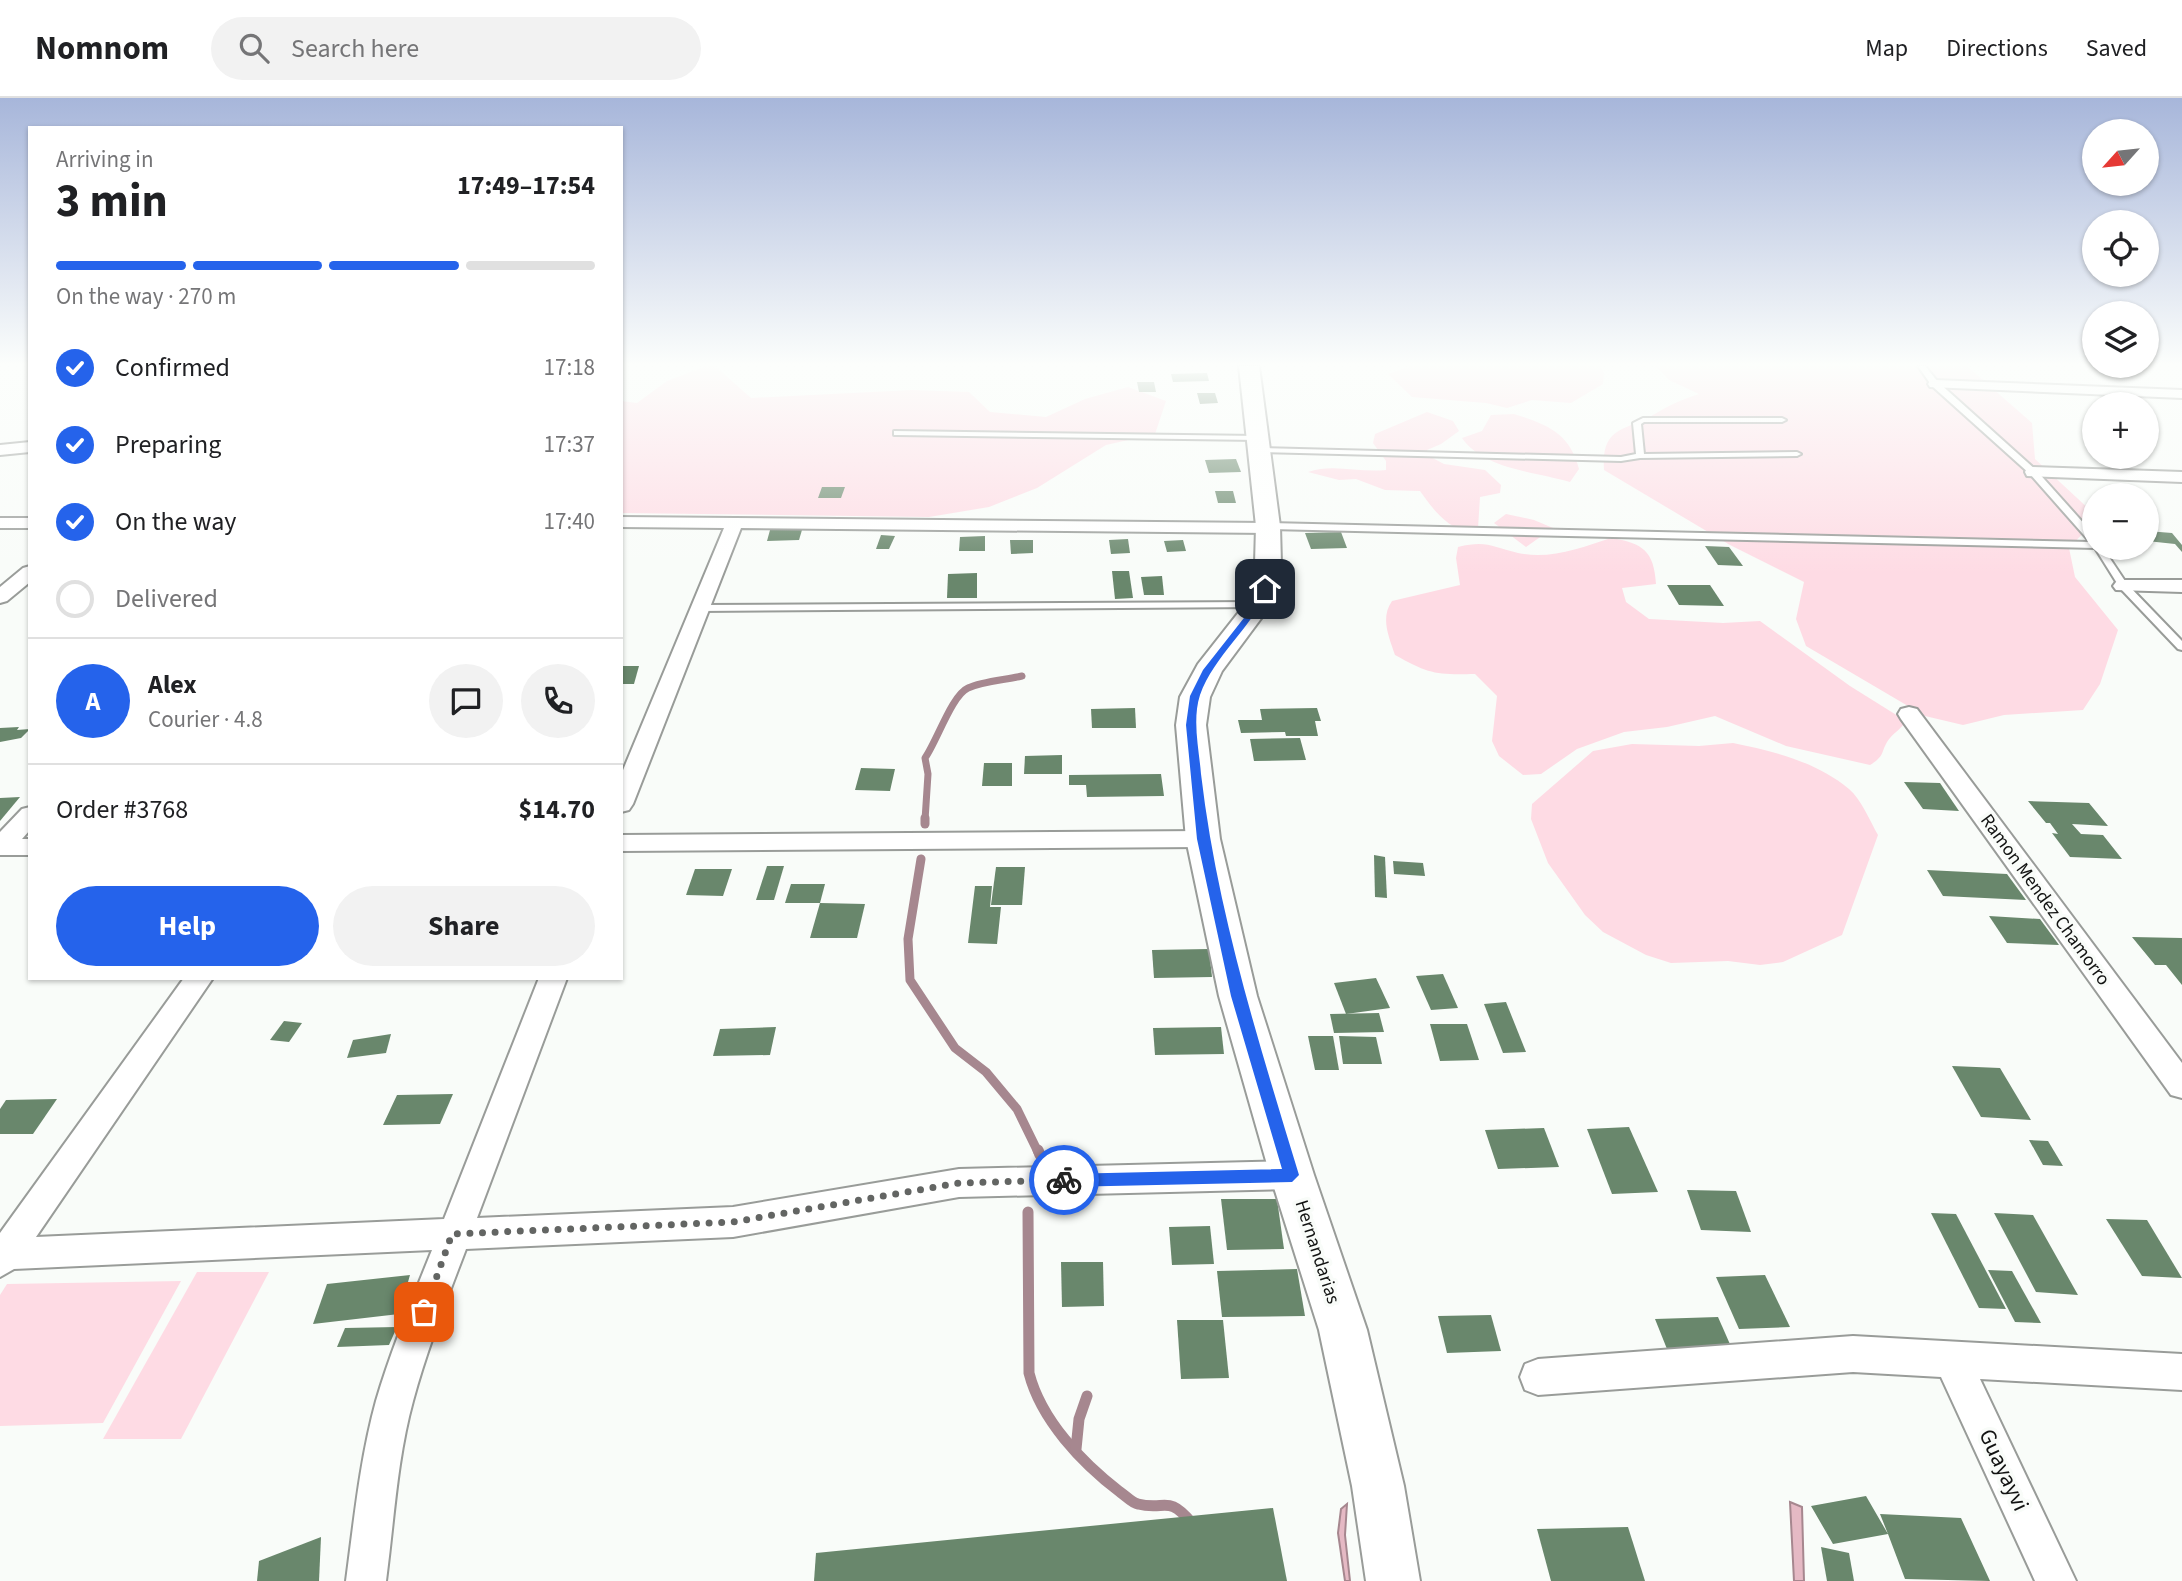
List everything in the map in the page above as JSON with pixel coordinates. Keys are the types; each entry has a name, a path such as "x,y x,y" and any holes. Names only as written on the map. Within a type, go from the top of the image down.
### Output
{"street":[{"name":"Hernandarias","path":"1258,435 1268,527 1265,589 1258,605 1208,670 1195,696 1191,725 1203,839 1238,996 1292,1175 1343,1330 1378,1486 1392,1581"},
{"path":"0,450 28,447"},
{"path":"2033,472 2182,477"},
{"path":"623,522 1268,527"},
{"path":"623,799 735,522"},
{"path":"0,523 28,523"},
{"path":"0,597 28,574"},
{"path":"2123,586 2182,586"},
{"name":"Ramon Mendez Chamorro","path":"1909,714 2182,1086"},
{"path":"0,847 28,817"},
{"path":"623,843 1203,839"},
{"path":"0,847 28,847"},
{"path":"2,1256 198,980"},
{"path":"366,1581 381,1469 394,1403 452,1234 551,980"},
{"path":"2,1256 733,1222 959,1183 1292,1175"},
{"path":"1538,1377 1853,1353 2182,1372"},
{"name":"Guayayvi","path":"1952,1360 2056,1581"}],"lane":[{"path":"970,435 1607,459 1640,456 1797,454"},
{"path":"1638,435 1640,456"},
{"path":"1992,435 2033,472 2082,528"},
{"path":"1268,527 2082,543"},
{"path":"2107,560 2123,586 2182,647"},
{"path":"700,608 1258,605"}],"shaded area":[{"path":"623,435 1150,435 1106,445 1037,488 989,507 929,517 623,513"},
{"path":"1375,435 1453,435 1427,450 1427,455 1444,464 1485,470 1501,485 1500,493 1480,497 1478,528 1469,530 1452,526 1444,520 1420,491 1385,490 1356,479 1339,480 1308,472 1327,468 1386,470 1386,461 1373,443"},
{"path":"1470,435 1560,435 1570,447 1579,469 1570,482 1526,472 1483,457 1462,438"},
{"path":"1613,435 2033,435 2035,459 2082,503 2082,534 2069,548 2075,577 2118,630 2100,684 2083,710 2004,715 1963,725 1925,716 1806,646 1796,619 1804,582 1730,545 1604,470 1606,446"},
{"path":"1506,514 1534,520 1553,528 1526,547 1494,523"},
{"path":"1611,538 1639,546 1645,550 1653,564 1656,584 1622,588 1626,602 1649,619 1723,623 1760,621 1850,686 1906,721 1887,742 1879,758 1870,765 1786,746 1715,716 1667,727 1624,732 1577,749 1541,774 1523,775 1499,756 1492,741 1497,696 1475,674 1433,672 1395,655 1387,628 1388,607 1392,601 1460,585 1456,558 1458,547 1483,544 1518,553 1542,555 1565,552"},
{"path":"1733,743 1779,754 1823,772 1849,789 1865,810 1878,835 1842,935 1783,962 1760,965 1728,961 1671,963 1646,955 1603,932 1585,915 1548,863 1531,819 1532,804 1593,751 1632,744 1699,746"},
{"path":"197,1272 269,1272 181,1439 103,1439"},
{"path":"181,1281 103,1423 0,1426 0,1295 7,1284"},
{"path":"1790,1502 1802,1507 1804,1581 1794,1581"},
{"path":"1347,1504 1345,1535 1350,1581 1345,1581 1338,1533 1341,1509"}],"building":[{"path":"1236,459 1241,472 1209,473 1205,460"},
{"path":"822,487 845,487 841,498 818,498"},
{"path":"1215,491 1233,491 1236,503 1218,503"},
{"path":"770,530 802,530 799,540 767,541"},
{"path":"1341,532 1347,548 1311,549 1305,533"},
{"path":"2159,532 2172,533 2182,545 2182,552 2175,544 2159,542"},
{"path":"881,535 895,536 889,549 876,549"},
{"path":"985,536 985,551 959,551 960,537"},
{"path":"1128,539 1130,553 1111,554 1109,540"},
{"path":"1010,540 1033,540 1033,553 1011,554"},
{"path":"1183,540 1186,551 1167,552 1164,541"},
{"path":"1705,546 1729,547 1743,566 1718,565"},
{"path":"1112,571 1129,571 1133,598 1115,599"},
{"path":"977,573 977,598 947,598 948,574"},
{"path":"1162,576 1164,595 1144,595 1141,577"},
{"path":"1667,585 1710,585 1724,606 1679,605"},
{"path":"623,666 639,666 634,684 623,684"},
{"path":"1135,708 1136,728 1092,728 1091,709"},
{"path":"1317,708 1321,721 1315,721 1318,736 1286,736 1285,732 1241,733 1238,720 1262,720 1260,709"},
{"path":"19,727 17,730 28,731 21,738 0,742 0,728"},
{"path":"1300,738 1306,760 1254,761 1250,739"},
{"path":"1062,755 1062,774 1024,774 1025,756"},
{"path":"984,763 1012,763 1012,786 982,786"},
{"path":"861,768 895,769 890,791 855,790"},
{"path":"1161,774 1164,796 1087,797 1086,785 1069,785 1069,775"},
{"path":"1904,782 1940,783 1959,811 1923,809"},
{"path":"20,797 0,821 0,798"},
{"path":"2028,801 2089,803 2108,826 2072,824 2081,834 2103,835 2122,859 2070,857 2052,833 2058,834 2050,823 2046,823"},
{"path":"1374,855 1385,857 1387,898 1375,897"},
{"path":"1393,861 1423,863 1425,876 1394,874"},
{"path":"767,866 784,866 774,900 756,900"},
{"path":"996,867 1025,867 1022,905 991,905"},
{"path":"695,869 732,869 723,896 686,895"},
{"path":"1927,870 2007,874 2026,900 1943,896"},
{"path":"791,884 825,884 820,903 785,903"},
{"path":"975,886 992,886 990,907 1001,907 997,944 968,943"},
{"path":"820,903 865,904 857,938 810,938"},
{"path":"1989,916 2040,919 2059,945 2007,943"},
{"path":"2132,937 2182,938 2182,985 2166,965 2155,965"},
{"path":"1209,949 1212,977 1154,978 1152,950"},
{"path":"1443,974 1458,1008 1431,1010 1416,976"},
{"path":"1376,978 1390,1008 1346,1014 1334,983"},
{"path":"1506,1002 1526,1052 1503,1053 1484,1004"},
{"path":"1379,1013 1384,1032 1334,1033 1330,1014"},
{"path":"284,1021 302,1023 289,1042 270,1040"},
{"path":"1430,1024 1467,1024 1479,1060 1440,1061"},
{"path":"776,1027 770,1055 713,1056 720,1029"},
{"path":"1221,1027 1224,1054 1155,1055 1153,1028"},
{"path":"391,1034 386,1053 347,1058 353,1040"},
{"path":"1308,1036 1333,1036 1339,1070 1315,1070"},
{"path":"1339,1036 1376,1037 1382,1064 1343,1064"},
{"path":"1952,1066 2000,1068 2031,1120 1981,1117"},
{"path":"453,1094 440,1124 383,1125 397,1095"},
{"path":"57,1099 33,1134 0,1134 0,1109 6,1100"},
{"path":"1629,1127 1658,1192 1612,1194 1587,1129"},
{"path":"1544,1128 1559,1167 1498,1169 1485,1130"},
{"path":"2029,1140 2048,1141 2063,1166 2043,1165"},
{"path":"1687,1190 1736,1191 1751,1232 1701,1230"},
{"path":"1221,1199 1277,1199 1284,1249 1227,1250"},
{"path":"1931,1213 1956,1214 2006,1309 1979,1308"},
{"path":"1994,1213 2033,1215 2078,1295 2036,1292"},
{"path":"2106,1219 2147,1220 2182,1278 2142,1276"},
{"path":"1210,1226 1214,1264 1172,1265 1169,1227"},
{"path":"1061,1262 1103,1262 1104,1306 1062,1307"},
{"path":"1297,1269 1305,1316 1222,1317 1217,1271"},
{"path":"1988,1270 2012,1271 2041,1323 2015,1322"},
{"path":"410,1275 399,1314 313,1324 327,1284"},
{"path":"1765,1275 1790,1327 1739,1329 1716,1277"},
{"path":"1491,1315 1501,1351 1447,1353 1438,1316"},
{"path":"1718,1317 1733,1351 1669,1354 1655,1319"},
{"path":"1177,1320 1223,1320 1229,1378 1181,1379"},
{"path":"397,1327 389,1345 337,1347 345,1328"},
{"path":"1866,1496 1888,1534 1833,1544 1811,1506"},
{"path":"1273,1508 1287,1581 814,1581 816,1553"},
{"path":"1880,1514 1961,1518 1990,1581 1905,1579"},
{"path":"1628,1527 1645,1581 1551,1581 1537,1529"},
{"path":"321,1537 319,1581 257,1581 259,1561"},
{"path":"1821,1547 1849,1553 1854,1581 1827,1581"}],"waterway":[{"path":"925,820 928,774 925,758 956,700 968,688 1022,676"},
{"path":"921,859 908,939 910,980 955,1048 986,1072 1017,1109 1038,1152"},
{"path":"1038,1150 1040,1155"},
{"path":"1028,1212 1029,1373 1043,1407 1053,1424 1091,1468 1129,1499 1147,1506 1166,1505 1177,1508 1191,1522"},
{"path":"1076,1449 1079,1419 1087,1396"}],"way so far":[{"path":"424,1312 452,1234 733,1222 959,1183 1064,1180"}],"route":[{"path":"1064,1180 1292,1175 1238,996 1203,839 1191,725 1195,696 1208,670 1255,610 1265,589"}]}
